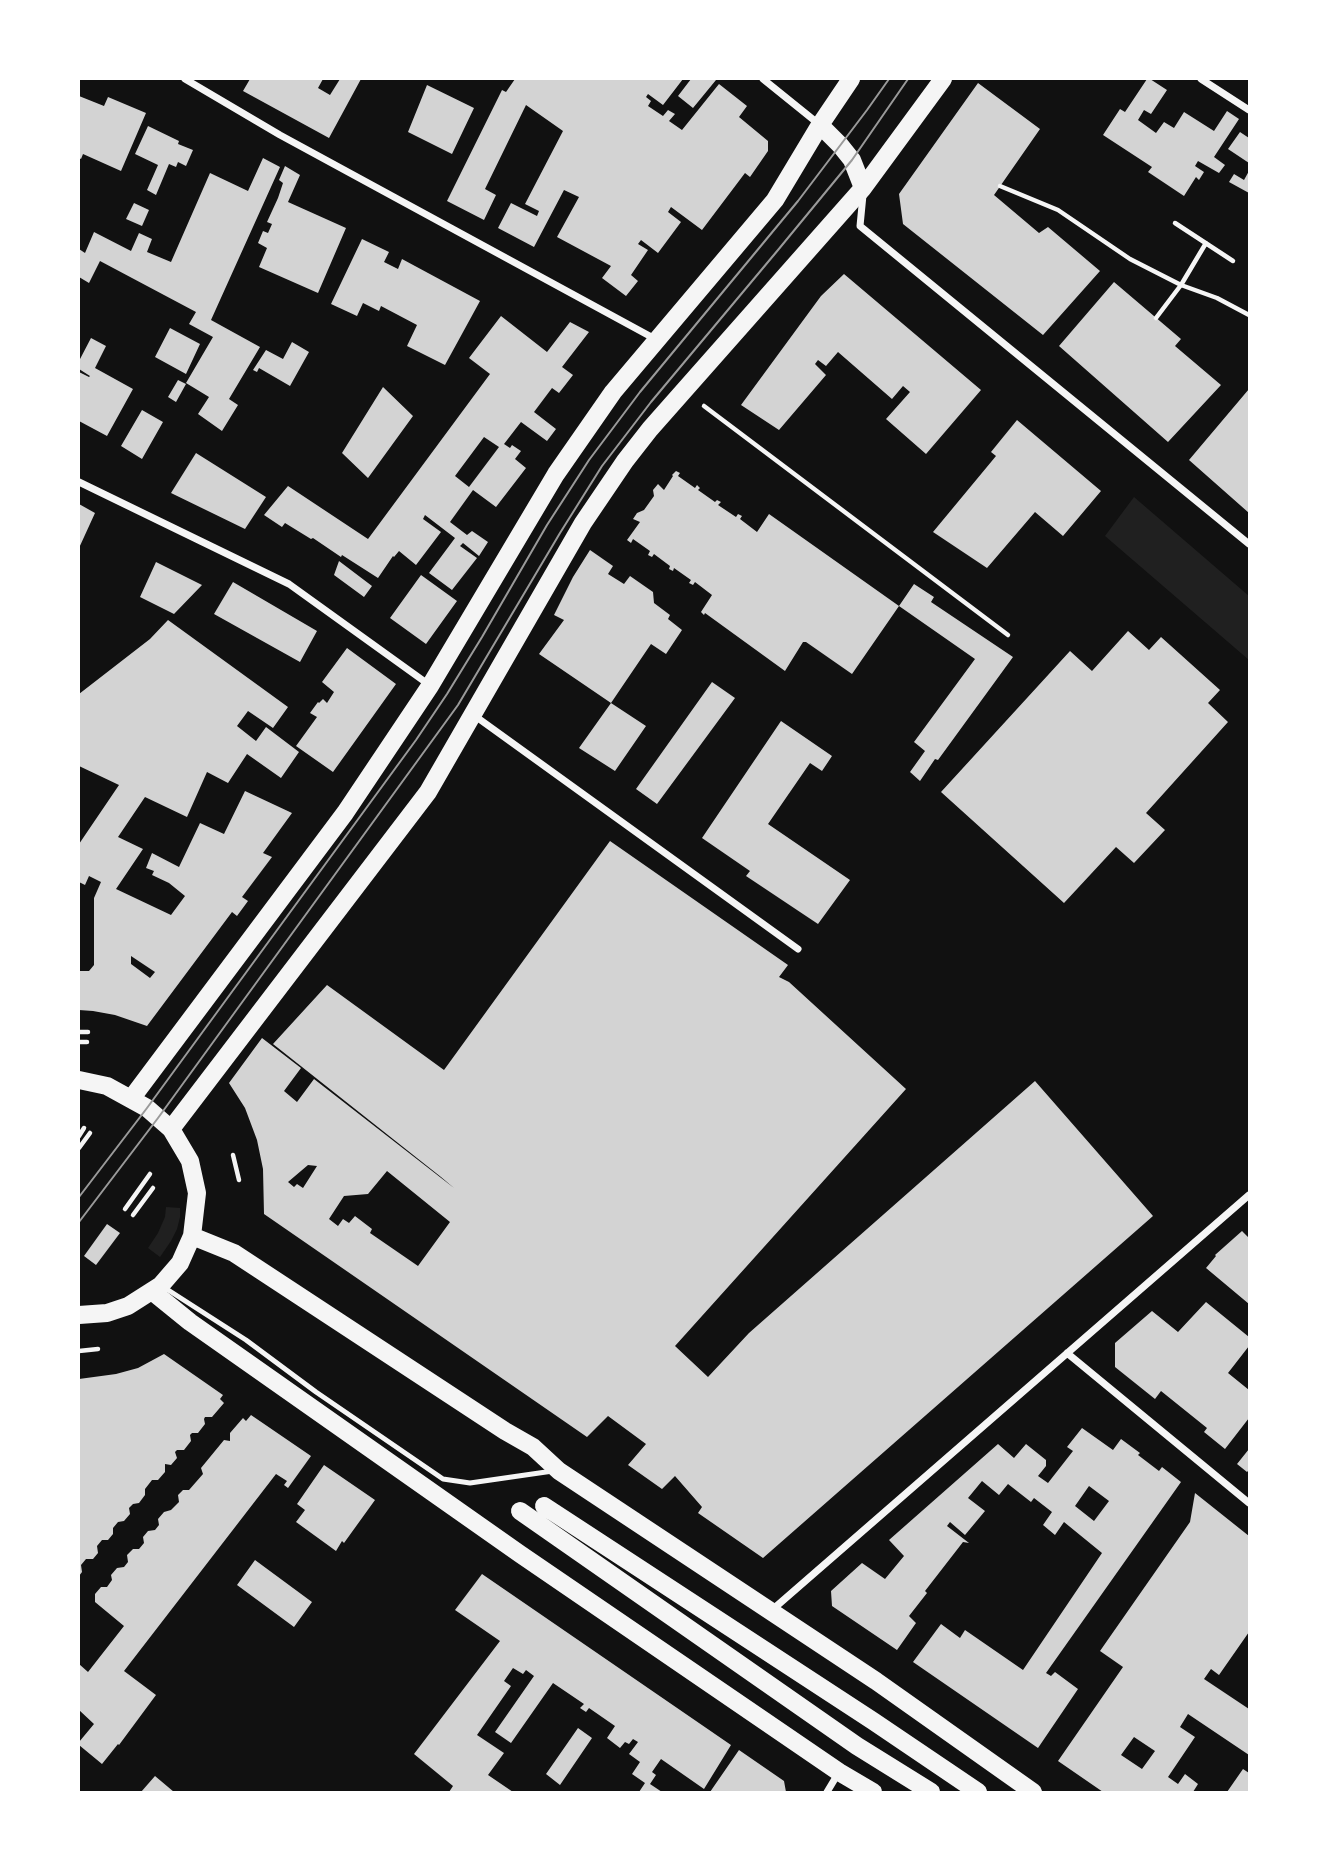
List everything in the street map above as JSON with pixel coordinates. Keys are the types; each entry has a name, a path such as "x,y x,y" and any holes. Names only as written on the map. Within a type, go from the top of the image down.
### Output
{"main road":[{"path":"131,1099 345,813 430,686 555,474 613,392 775,200 851,79"},
{"path":"171,1129 428,792 583,523 625,461 650,429 863,188 943,79"},
{"path":"820,125 852,160 863,188"},
{"path":"79,1080 107,1086 147,1108 171,1129 190,1161 197,1193 192,1236 180,1263 157,1289 128,1306 113,1311 79,1315"},
{"path":"192,1236 234,1253 533,1447 559,1471 876,1681 1033,1792"},
{"path":"157,1289 190,1322 433,1493 839,1772 873,1792"},
{"path":"544,1506 978,1792"},
{"path":"520,1511 857,1746 931,1792"}],"street":[{"path":"185,79 280,135 657,341"},
{"path":"764,79 820,125"},
{"path":"1201,79 1249,110"},
{"path":"863,188 860,226 1249,544"},
{"path":"79,482 289,584 430,686"},
{"path":"472,714 798,948"},
{"path":"771,1610 1249,1195"},
{"path":"1067,1353 1249,1503"},
{"path":"827,1792 839,1772"}],"lane":[{"path":"157,1289 246,1340 316,1392 443,1479 470,1483 559,1471"}],"path":[{"path":"1000,186 1058,210 1130,259 1249,315"},
{"path":"1175,223 1233,261"},
{"path":"1156,318 1181,285 1206,243"},
{"path":"684,391 1007,635"},
{"path":"79,1032 88,1032"},
{"path":"79,1042 87,1042"},
{"path":"79,1136 84,1128"},
{"path":"79,1149 90,1133"},
{"path":"233,1155 239,1180"},
{"path":"125,1209 150,1174"},
{"path":"133,1215 153,1188"},
{"path":"79,1351 98,1349"}],"shaded area":[{"path":"1134,497 1249,596 1249,660 1105,536"},
{"path":"166,1207 180,1208 180,1217 171,1241 160,1257 148,1248 158,1233"}],"building":[{"path":"250,79 323,79 318,88 330,95 340,79 361,79 329,138 243,91"},
{"path":"515,79 683,79 663,105 648,94 646,97 651,101 648,106 663,116 668,110 675,114 669,121 682,130 719,84 747,106 739,117 768,141 768,151 750,177 745,173 702,230 671,207 668,212 681,222 658,253 641,240 638,244 648,250 631,275 638,281 626,296 602,278 611,266 557,237 579,197 564,190 534,247 498,228 511,203 537,216 539,211 525,204 563,131 526,105 485,189 496,195 484,220 447,201 502,90 506,92"},
{"path":"691,79 716,80 693,108 678,96"},
{"path":"1147,79 1167,90 1151,114 1144,110 1138,120 1156,133 1164,122 1174,128 1184,112 1214,131 1227,111 1239,119 1214,157 1225,165 1219,173 1198,161 1195,166 1204,172 1199,180 1196,177 1184,196 1148,172 1152,167 1103,135 1120,109 1125,112"},
{"path":"978,83 1040,129 994,195 1039,233 1048,227 1100,271 1043,335 903,224 899,194"},
{"path":"427,85 474,108 452,154 408,132"},
{"path":"79,96 104,106 108,97 146,113 121,171 83,154 81,159 79,158"},
{"path":"148,126 193,150 186,166 178,162 176,167 169,164 156,195 147,190 158,165 135,154"},
{"path":"1240,132 1249,138 1249,163 1228,149"},
{"path":"263,158 280,167 211,320 260,347 229,399 238,405 222,431 198,414 209,397 186,383 213,337 189,324 196,312 100,261 89,283 79,277 79,249 85,253 94,232 131,251 139,233 152,239 147,252 171,262 210,173 248,191"},
{"path":"285,166 300,175 288,202 346,228 318,293 259,267 267,248 258,243 263,231 268,233 272,224 267,222 283,183 279,180"},
{"path":"1249,171 1249,193 1229,182 1234,174 1244,180"},
{"path":"134,203 149,210 142,226 126,219"},
{"path":"362,239 389,252 384,262 398,269 402,259 480,301 445,365 407,346 417,325 381,306 379,311 363,303 357,316 331,304"},
{"path":"844,274 981,390 926,454 886,419 910,392 903,386 892,399 838,352 826,366 818,360 815,364 826,375 779,430 741,405 821,296"},
{"path":"1114,282 1181,339 1175,346 1221,385 1168,442 1059,346"},
{"path":"501,316 547,352 570,322 589,332 562,367 573,375 559,393 552,388 534,412 556,429 547,441 521,422 504,444 510,448 512,445 521,451 515,459 526,468 496,507 473,490 450,522 467,535 472,531 488,542 479,556 463,543 460,546 477,558 452,590 429,573 455,538 425,515 423,519 441,532 416,565 399,551 378,578 313,538 285,523 282,527 264,515 288,486 368,539 490,374 469,358","holes":["484,437 499,447 469,487 455,476"]},
{"path":"170,328 200,344 186,374 155,357"},
{"path":"91,338 106,346 95,368 133,389 107,436 79,421 79,372 90,376 79,369 79,361"},
{"path":"292,342 309,352 290,386 259,368 257,372 253,370 266,350 283,359"},
{"path":"178,380 186,384 176,402 168,397"},
{"path":"383,387 413,416 368,478 342,453"},
{"path":"1249,389 1249,513 1189,460"},
{"path":"142,410 163,422 142,459 121,446"},
{"path":"1017,420 1101,491 1063,536 1035,512 987,568 933,532 996,456 991,452"},
{"path":"196,453 266,497 245,529 171,493"},
{"path":"676,471 680,473 678,476 695,488 697,485 700,488 698,490 715,502 721,502 718,505 736,517 738,514 742,516 740,519 757,532 769,514 899,606 852,674 806,642 803,642 785,671 701,612 712,595 695,582 693,585 689,583 691,580 674,568 673,571 669,569 670,566 654,554 652,557 648,555 650,551 633,539 631,543 627,540 640,522 633,519 654,496 653,490 658,484 664,490"},
{"path":"79,504 95,513 79,548"},
{"path":"590,550 613,566 608,574 624,584 630,576 653,592 654,603 670,615 668,619 682,630 666,654 651,644 611,703 539,654 564,620 554,615"},
{"path":"339,561 372,586 364,597 334,575"},
{"path":"156,562 202,585 174,614 140,597"},
{"path":"421,575 457,601 426,644 390,618"},
{"path":"233,582 317,631 300,662 214,614"},
{"path":"914,584 934,597 931,602 1013,657 920,781 910,772 925,751 914,742 975,659 899,606"},
{"path":"168,620 288,707 273,728 248,711 237,726 256,741 266,727 299,752 281,778 247,754 228,783 207,772 187,817 145,797 118,837 143,849 116,889 171,915 185,896 169,883 152,875 154,871 146,868 152,853 179,867 200,823 224,834 245,791 292,813 263,853 272,857 242,897 248,901 237,916 232,912 147,1026 115,1015 79,1010 79,971 89,971 94,965 94,898 101,882 89,876 85,885 79,882 79,844 119,785 79,766 79,694 150,639","holes":["131,956 155,972 150,978 131,964"]},
{"path":"1128,631 1149,650 1161,637 1220,690 1208,703 1228,722 1146,813 1165,830 1134,863 1116,847 1064,903 941,792 1070,651 1092,671"},
{"path":"347,648 396,684 333,772 296,746 317,717 310,713 323,699 327,703 334,692 322,682"},
{"path":"712,682 735,698 657,804 636,789"},
{"path":"611,703 646,726 615,771 579,748"},
{"path":"781,721 832,756 822,771 810,763 768,824 850,880 818,924 746,876 750,871 702,838"},
{"path":"610,841 788,965 779,977 789,982 906,1089 675,1346 708,1377 749,1333 1035,1081 1153,1216 763,1558 698,1513 702,1507 675,1476 662,1489 628,1465 646,1444 608,1416 587,1437 264,1214 263,1169 257,1140 245,1108 229,1083 262,1038 301,1068 284,1091 297,1102 314,1079 454,1188 273,1044 327,985 444,1070","holes":["308,1165 317,1166 303,1188 297,1184 294,1187 288,1182","387,1171 450,1222 418,1266 370,1233 372,1229 355,1216 349,1223 343,1219 338,1226 329,1219 344,1196 368,1194"]},
{"path":"107,1224 120,1233 96,1265 84,1256"},
{"path":"1242,1231 1249,1238 1249,1304 1206,1268 1215,1255"},
{"path":"1206,1302 1249,1337 1249,1346 1228,1373 1249,1390 1249,1418 1225,1449 1204,1432 1207,1428 1161,1391 1155,1399 1115,1367 1115,1343 1152,1311 1178,1332"},
{"path":"164,1354 223,1395 220,1399 224,1403 212,1417 205,1417 205,1424 198,1433 190,1435 191,1441 184,1450 175,1452 177,1458 171,1465 165,1464 165,1472 158,1480 152,1480 139,1503 129,1508 130,1514 124,1521 118,1522 108,1540 102,1540 97,1546 98,1553 93,1559 86,1559 81,1565 82,1572 79,1576 79,1379 138,1368"},
{"path":"251,1415 311,1456 288,1488 284,1485 287,1481 276,1474 124,1671 156,1695 102,1764 79,1745 94,1724 79,1710 79,1664 88,1672 124,1626 95,1602 95,1594 101,1587 107,1587 112,1580 111,1575 128,1562 127,1555 133,1549 139,1549 148,1531 155,1530 159,1525 158,1519 179,1502 178,1495 183,1490 189,1490 203,1474 201,1468 224,1440 230,1441 230,1433 243,1418 246,1421"},
{"path":"1082,1428 1113,1450 1121,1439 1159,1471 1162,1467 1181,1482 1046,1673 1051,1676 1055,1672 1078,1689 1038,1748 913,1662 941,1624 960,1638 965,1630 1023,1670 1102,1553 1064,1522 1055,1535 1043,1525 1052,1512 1034,1498 1031,1502 1008,1484 999,1495 982,1481 968,1498 985,1511 965,1535 950,1522 947,1526 969,1543 963,1542 925,1591 927,1593 909,1616 916,1623 897,1650 832,1606 831,1591 862,1563 885,1579 904,1556 889,1540 998,1444 1014,1458 1026,1444 1046,1460 1046,1466 1038,1476 1048,1483 1073,1451 1067,1447","holes":["1089,1486 1109,1501 1094,1521 1075,1506"]},
{"path":"1249,1449 1249,1470 1247,1472 1237,1464"},
{"path":"324,1465 375,1500 336,1551 296,1522 305,1510 297,1504"},
{"path":"1195,1493 1249,1536 1249,1632 1219,1675 1211,1669 1204,1679 1249,1709 1249,1755 1188,1714 1180,1727 1195,1737 1168,1777 1178,1784 1185,1774 1198,1784 1193,1792 1103,1792 1058,1761 1123,1667 1100,1651 1190,1522","holes":["1134,1737 1155,1751 1142,1769 1121,1755"]},
{"path":"255,1560 312,1602 294,1627 237,1585"},
{"path":"482,1574 731,1745 704,1789 661,1759 652,1772 656,1775 650,1784 662,1792 639,1792 645,1783 632,1774 640,1762 629,1754 638,1742 633,1739 620,1748 607,1738 615,1726 589,1708 586,1712 580,1708 584,1704 553,1683 511,1743 495,1732 534,1676 526,1670 523,1674 513,1668 504,1681 511,1686 477,1735 504,1753 488,1775 513,1792 449,1792 453,1786 414,1754 500,1641 455,1610"},
{"path":"578,1728 592,1738 560,1785 546,1774"},
{"path":"739,1750 784,1781 786,1792 710,1792"},
{"path":"1243,1769 1249,1773 1249,1792 1227,1792"},
{"path":"155,1776 174,1792 141,1792"}],"tram line":[{"path":"79,1197 416,740 447,694 547,525 589,460 640,392 798,201 889,79"},
{"path":"79,1222 158,1118 458,705 602,466 651,402 852,160 908,79"}]}
